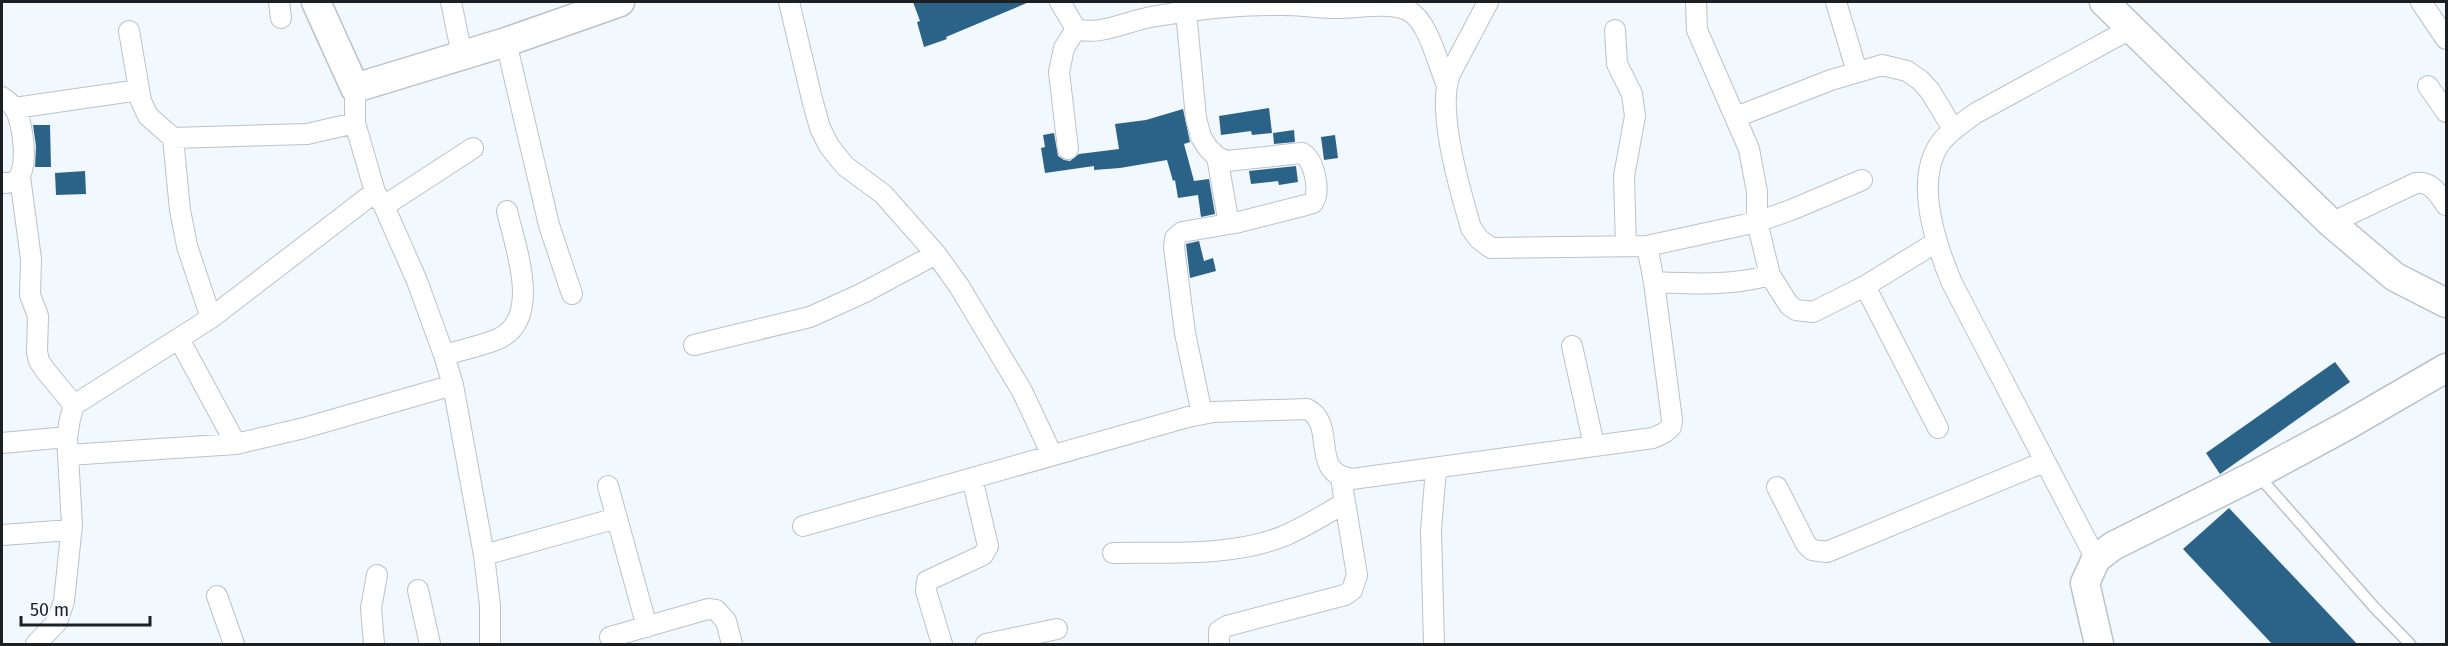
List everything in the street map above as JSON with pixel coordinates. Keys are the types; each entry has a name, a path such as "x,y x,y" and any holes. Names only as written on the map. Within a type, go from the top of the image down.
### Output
{"street":[{"path":"316,2 355,88 355,123 380,199 417,280 453,385 484,555 490,606 490,645"},
{"path":"451,2 462,55"},
{"path":"355,88 506,42 620,2"},
{"path":"789,2 820,128 829,146 845,166 884,194 936,254 959,286 1022,391 1052,455"},
{"path":"1060,2 1076,29 1088,32 1147,9 1186,11 1219,6 1284,5 1336,8 1396,6 1408,10 1416,16 1423,27 1446,83 1446,123 1471,228 1479,239 1491,248 1647,246 1757,222 1862,180"},
{"path":"1446,83 1488,2"},
{"path":"1696,2 1697,30 1710,64 1736,117 1753,167 1757,222 1770,275 1789,305 1796,310 1813,312 1865,286 1935,243"},
{"path":"1836,2 1857,72"},
{"path":"2104,2 2331,223 2395,277 2446,303"},
{"path":"2421,2 2446,39"},
{"path":"1186,11 1196,118 1201,137 1208,148 1217,158 1227,161 1302,153 1309,159 1317,194 1313,203 1177,235 1174,242 1185,333 1202,414"},
{"path":"2096,559 1965,312 1935,243 1929,172 1940,143 1953,129 1976,113 2132,28"},
{"path":"1068,149 1059,72 1064,48 1076,29"},
{"path":"1615,30 1617,64 1632,94 1635,116 1624,176 1626,246"},
{"path":"129,31 139,90 148,116 173,138 307,134 355,123"},
{"path":"506,42 549,225 572,294"},
{"path":"1736,117 1799,91 1882,65 1907,71 1920,80 1930,91 1953,129"},
{"path":"2428,86 2446,112"},
{"path":"74,405 45,370 37,352 38,316 30,295 31,259 11,180 24,167 21,121 8,102 139,90"},
{"path":"173,138 180,210 187,246 211,318"},
{"path":"36,645 57,622 62,612 71,531 68,446 70,419 74,405 211,318 380,199 473,148"},
{"path":"1217,158 1229,224"},
{"path":"2331,223 2416,183 2424,182 2431,185 2446,206"},
{"path":"444,355 499,338 512,330 519,317 524,292 507,211"},
{"path":"803,526 1202,414 1307,409 1317,416 1320,423 1329,466 1334,474 1341,478 1352,479 1653,438 1671,427 1670,399 1647,246"},
{"path":"694,345 810,317 863,293 936,254"},
{"path":"1654,282 1727,283 1750,281 1770,275"},
{"path":"1865,286 1938,428"},
{"path":"179,339 237,444"},
{"path":"1572,346 1594,445"},
{"path":"2099,645 2085,583 2096,559 2113,546 2257,474 2446,368"},
{"path":"2,443 68,446 237,444 304,428 453,385"},
{"path":"1777,487 1806,544 1812,550 1827,552 2044,462"},
{"path":"1434,645 1431,531 1436,469"},
{"path":"942,645 926,591 927,581 983,555 988,546 972,478"},
{"path":"1219,645 1219,632 1227,626 1345,595 1352,590 1357,575 1341,478"},
{"path":"608,486 646,627"},
{"path":"1113,553 1188,552 1227,549 1258,543 1282,536 1346,503"},
{"path":"484,555 617,518"},
{"path":"2,535 71,531"},
{"path":"374,645 371,608 377,575"},
{"path":"418,590 430,645"},
{"path":"217,596 234,645"},
{"path":"610,637 708,609 716,610 726,621 732,645"},
{"path":"986,645 1057,629"}],"lane":[{"path":"2257,474 2410,645"}],"building":[{"path":"913,2 1029,2 924,47 917,22 920,21"},
{"path":"1269,108 1272,133 1252,135 1251,131 1221,135 1219,116"},
{"path":"1183,109 1190,142 1184,144 1194,181 1209,179 1215,214 1201,217 1198,195 1178,198 1175,180 1173,181 1167,160 1120,168 1094,170 1094,166 1045,173 1041,148 1045,147 1043,135 1054,133 1058,156 1070,161 1079,154 1119,149 1115,124 1146,120"},
{"path":"33,125 50,125 51,167 35,167 36,146"},
{"path":"1294,130 1295,142 1274,144 1273,133"},
{"path":"1335,135 1338,158 1324,160 1321,137"},
{"path":"1296,166 1298,182 1279,185 1278,181 1251,184 1249,171"},
{"path":"85,171 86,194 56,195 55,173"},
{"path":"1199,241 1204,261 1213,258 1216,271 1190,278 1186,244"},
{"path":"2335,362 2350,382 2220,474 2206,453"},
{"path":"2229,508 2358,645 2273,645 2183,549"}]}
